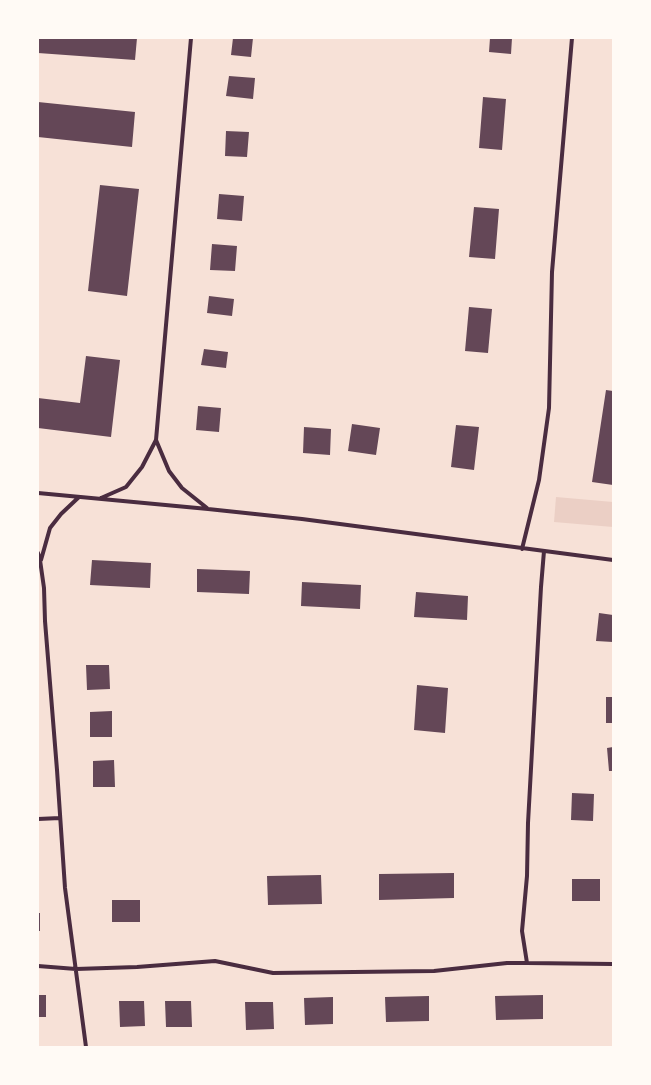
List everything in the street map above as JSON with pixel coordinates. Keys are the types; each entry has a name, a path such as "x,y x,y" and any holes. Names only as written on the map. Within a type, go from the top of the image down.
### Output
{"street":[{"path":"100,499 126,487 142,467 156,440 191,38"},
{"path":"522,548 539,480 549,408 552,272 572,38"},
{"path":"156,440 168,471 182,488 208,509"},
{"path":"38,493 302,519 613,560"},
{"path":"40,560 50,528 61,514 80,497"},
{"path":"527,963 522,931 528,876 528,823 544,551"},
{"path":"38,553 44,588 44,621 57,770 65,888 86,1047"},
{"path":"38,819 60,818"},
{"path":"38,966 76,969 215,962 273,973 434,971 507,963 613,964"}],"shaded area":[{"path":"556,497 613,502 613,527 554,522"}],"building":[{"path":"38,38 137,38 135,60 38,53"},
{"path":"233,38 253,38 251,57 231,55"},
{"path":"490,38 512,38 511,54 489,52"},
{"path":"229,76 255,78 253,99 226,96"},
{"path":"483,97 506,99 502,150 479,148"},
{"path":"38,102 135,112 132,147 38,137"},
{"path":"226,131 249,132 247,157 225,156"},
{"path":"100,185 139,189 127,296 88,291"},
{"path":"219,194 244,196 242,221 217,219"},
{"path":"474,207 499,209 495,259 469,257"},
{"path":"212,244 237,246 235,271 210,270"},
{"path":"209,296 234,299 232,316 207,313"},
{"path":"469,307 492,309 488,353 465,351"},
{"path":"204,349 228,352 226,368 201,365"},
{"path":"86,356 120,360 111,437 38,428 38,398 80,403"},
{"path":"606,390 613,391 613,485 592,482"},
{"path":"198,406 221,408 219,432 196,430"},
{"path":"352,424 380,428 376,455 348,451"},
{"path":"456,425 479,427 474,470 451,467"},
{"path":"304,427 331,429 330,455 303,453"},
{"path":"92,560 151,563 150,588 90,585"},
{"path":"197,569 250,571 249,594 197,592"},
{"path":"302,582 361,585 360,609 301,606"},
{"path":"416,592 468,596 467,620 414,617"},
{"path":"599,613 613,615 613,642 596,641"},
{"path":"86,665 109,665 110,689 87,690"},
{"path":"417,685 448,688 445,733 414,730"},
{"path":"606,697 613,697 613,723 606,723"},
{"path":"112,711 112,737 90,737 90,712"},
{"path":"613,747 613,771 609,771 607,748"},
{"path":"114,760 115,787 93,787 93,761"},
{"path":"572,793 594,794 593,821 571,820"},
{"path":"454,873 454,898 379,900 379,874"},
{"path":"321,875 322,904 268,905 267,876"},
{"path":"572,879 600,879 600,901 572,901"},
{"path":"112,900 140,900 140,922 112,922"},
{"path":"38,913 40,913 40,931 38,931"},
{"path":"38,995 46,995 46,1017 38,1017"},
{"path":"543,995 543,1019 496,1020 495,996"},
{"path":"429,996 429,1021 386,1022 385,997"},
{"path":"333,997 333,1024 305,1025 304,998"},
{"path":"119,1001 144,1001 145,1026 120,1027"},
{"path":"165,1001 191,1001 192,1027 166,1027"},
{"path":"245,1002 273,1002 274,1029 246,1030"}]}
